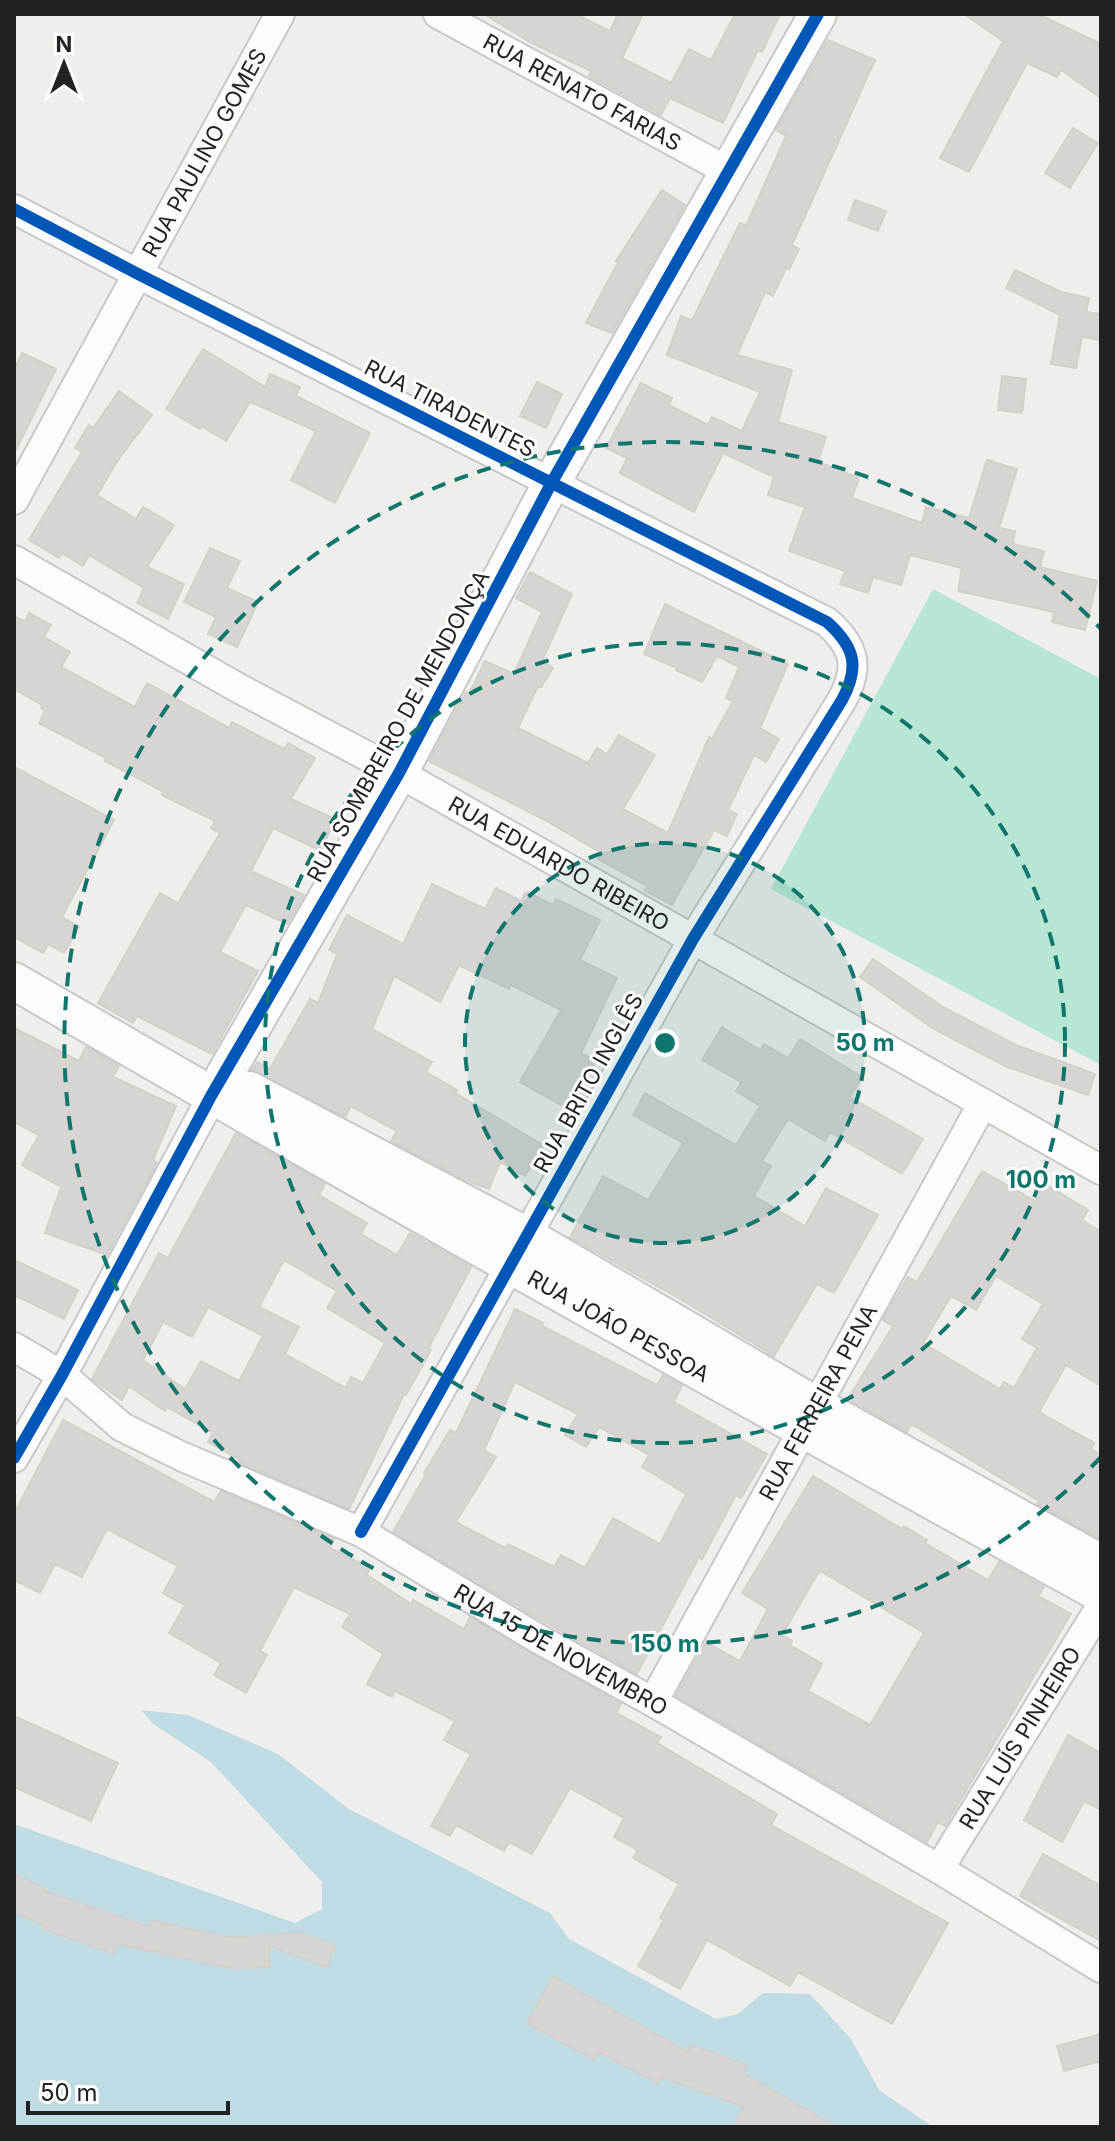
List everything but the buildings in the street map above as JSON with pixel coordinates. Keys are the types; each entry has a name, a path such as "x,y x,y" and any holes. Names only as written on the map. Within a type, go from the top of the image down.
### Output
{"street":[{"name":"RUA PAULINO GOMES","path":"14,500 280,14"},
{"name":"RUA RENATO FARIAS","path":"438,14 728,171"},
{"name":"RUA SOMBREIRO DE MENDONÇA","path":"14,1458 218,1086 399,773 552,482 818,14"},
{"name":"RUA TIRADENTES","path":"14,209 827,622 840,634 852,659"},
{"name":"RUA EDUARDO RIBEIRO","path":"14,560 240,689 399,773 1101,1170"},
{"name":"RUA BRITO INGLÊS","path":"361,1532 693,939 842,700 854,672 852,659"},
{"name":"RUA JOÃO PESSOA","path":"14,956 218,1086"},
{"name":"RUA JOÃO PESSOA","path":"14,981 218,1086 518,1250 810,1419 1101,1594"},
{"name":"RUA FERREIRA PENA","path":"653,1702 983,1103"},
{"name":"RUA 15 DE NOVEMBRO","path":"14,1347 62,1375 122,1427 183,1457 361,1532 537,1638 939,1869 1101,1968"},
{"name":"RUA JOÃO PESSOA","path":"810,1419 1101,1563"},
{"name":"RUA LUÍS PINHEIRO","path":"939,1869 1101,1606"}],"green space":[{"path":"933,589 1101,679 1101,1065 771,889"}],"water":[{"path":"141,1710 188,1715 278,1754 349,1809 550,1913 569,1939 716,2019 738,2014 763,1993 810,1994 851,2039 879,2090 933,2127 14,2127 14,1824 295,1923 322,1909 322,1882 211,1762 152,1723"}],"cycle path":[{"path":"14,1458 62,1375 211,1096 399,773 552,482 818,14"},
{"path":"14,209 827,622 844,640 852,658 851,677 842,700 693,939 361,1532"}]}
